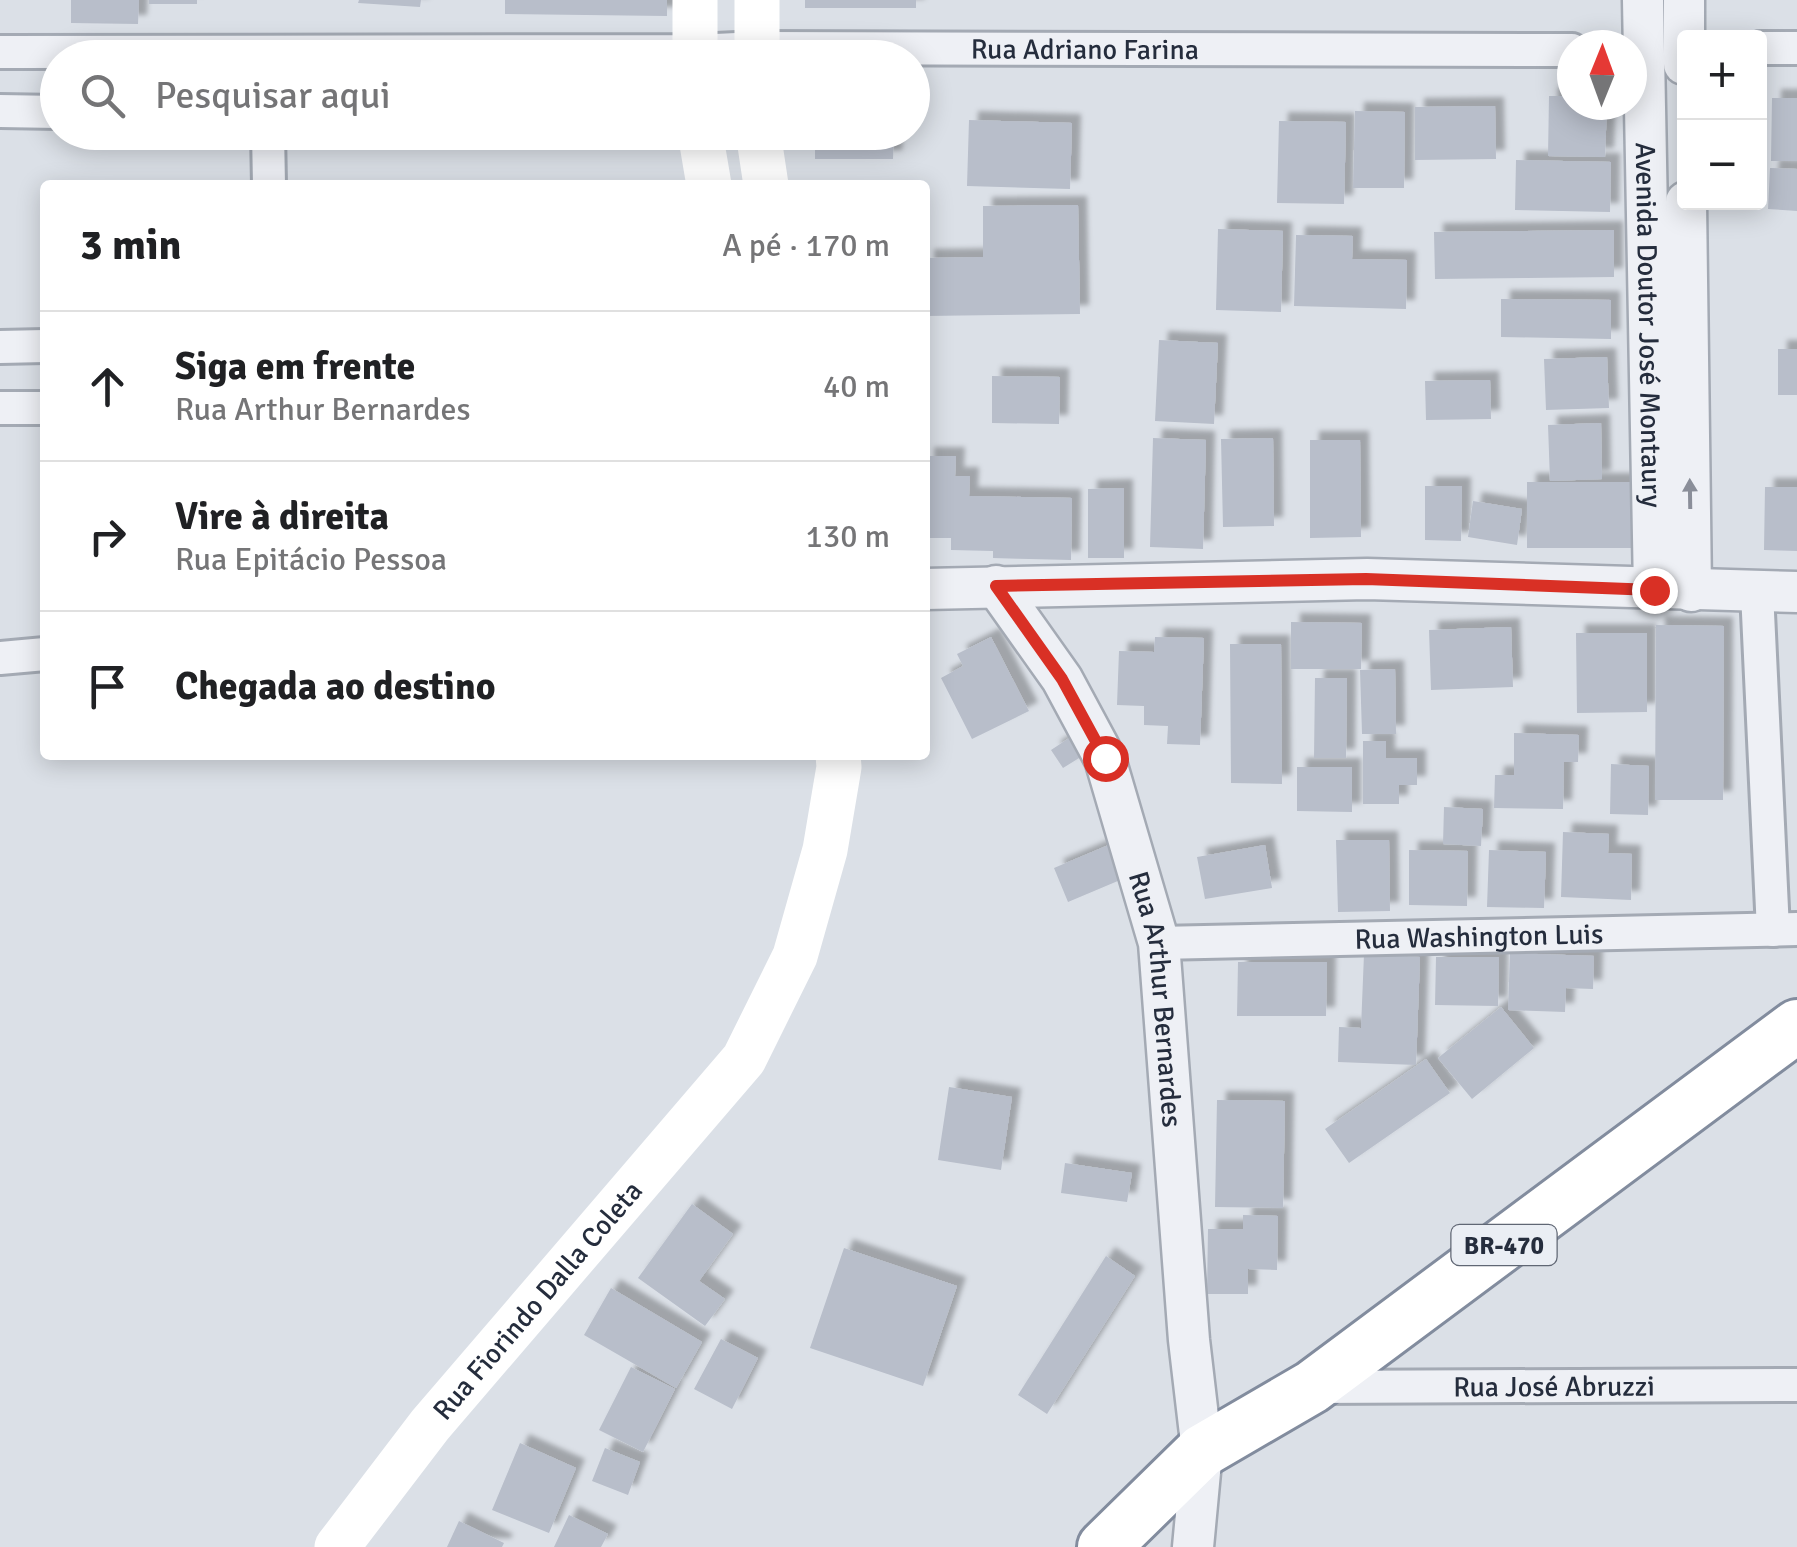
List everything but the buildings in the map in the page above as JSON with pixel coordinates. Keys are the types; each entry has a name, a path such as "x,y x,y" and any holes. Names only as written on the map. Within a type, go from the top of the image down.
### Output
{"highway":[{"name":"BR-470","path":"1104,1547 1202,1451 1312,1388 1797,1026"}],"main road":[{"path":"694,0 718,40"},
{"path":"734,40 757,0"},
{"path":"703,150 708,180"},
{"path":"761,150 765,180"},
{"name":"Rua Fiorindo Dalla Coleta","path":"337,1547 430,1426 744,1059 794,956 825,850 838,760"}],"street":[{"name":"Avenida Doutor José Montaury","path":"1640,30 1642,0"},
{"path":"1684,0 1684,30"},
{"path":"1647,50 1677,48"},
{"path":"1767,48 1797,48"},
{"name":"Rua Adriano Farina","path":"930,52 1557,50"},
{"name":"Rua Adriano Farina","path":"0,52 40,52"},
{"path":"0,111 40,112"},
{"name":"Avenida Doutor José Montaury","path":"1643,120 1673,590"},
{"path":"268,150 269,180"},
{"name":"Avenida Doutor José Montaury","path":"1673,590 1686,210"},
{"path":"0,347 40,346"},
{"path":"0,408 40,408"},
{"path":"930,589 1366,579 1797,592"},
{"name":"Rua Arthur Bernardes","path":"996,586 1062,679 1105,758 1159,943 1188,1340 1202,1451 1192,1547"},
{"path":"1757,592 1785,929"},
{"path":"0,658 40,654"},
{"name":"Rua Washington Luis","path":"1159,943 1785,929"},
{"name":"Rua José Abruzzi","path":"1312,1388 1797,1385"}],"route":[{"path":"1105,758 1062,679 996,586 1366,579 1654,590"}]}
